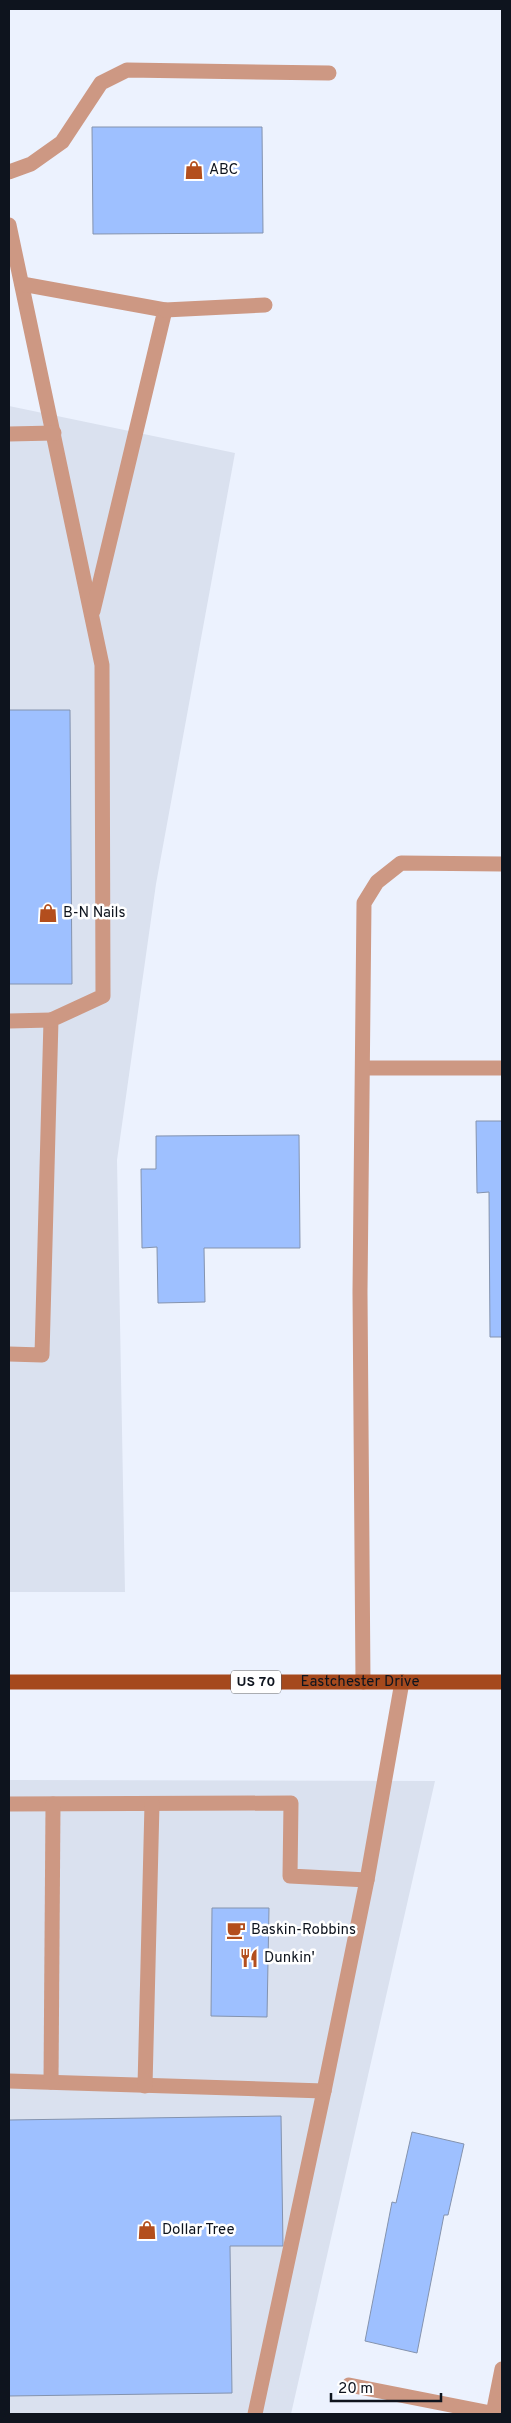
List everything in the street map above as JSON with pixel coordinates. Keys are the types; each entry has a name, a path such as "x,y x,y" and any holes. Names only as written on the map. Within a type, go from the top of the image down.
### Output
{"main road":[{"name":"Eastchester Drive","path":"9,1682 502,1682"}],"lane":[{"path":"9,172 31,164 62,142 101,83 127,70 330,73"},
{"path":"9,225 102,665 103,996 51,1020 9,1020"},
{"path":"22,284 165,310 265,305"},
{"path":"92,617 165,310"},
{"path":"9,434 54,433"},
{"path":"363,1682 360,1292 364,1068 364,903 377,882 401,863 502,864"},
{"path":"9,1354 42,1355 51,1020"},
{"path":"364,1068 502,1068"},
{"path":"255,2414 367,1880 402,1682"},
{"path":"9,1804 290,1803 290,1876 367,1880"},
{"path":"50,2082 52,1804"},
{"path":"145,2086 152,1804"},
{"path":"9,2081 324,2091"},
{"path":"350,2385 494,2414 502,2370"}],"shaded area":[{"path":"9,406 235,453 156,884 117,1160 125,1592 9,1592"},
{"path":"9,1780 435,1781 291,2414 9,2414"}],"building":[{"path":"92,127 262,127 263,233 93,234"},
{"path":"9,710 70,710 72,984 9,984"},
{"path":"476,1121 502,1121 502,1337 490,1337 489,1192 477,1193"},
{"path":"299,1135 300,1248 204,1248 205,1302 158,1303 157,1247 142,1248 141,1169 156,1169 156,1136"},
{"path":"212,1908 269,1908 267,2017 211,2016"},
{"path":"281,2116 283,2246 230,2246 232,2393 9,2396 9,2120"},
{"path":"412,2132 464,2144 448,2215 444,2215 417,2353 365,2341 392,2202 396,2203"}],"place":[{"name":"ABC","path":"194,170"},
{"name":"B-N Nails","path":"48,913"},
{"name":"Baskin-Robbins","path":"236,1930"},
{"name":"Dunkin'","path":"249,1958"},
{"name":"Dollar Tree","path":"147,2230"}]}
